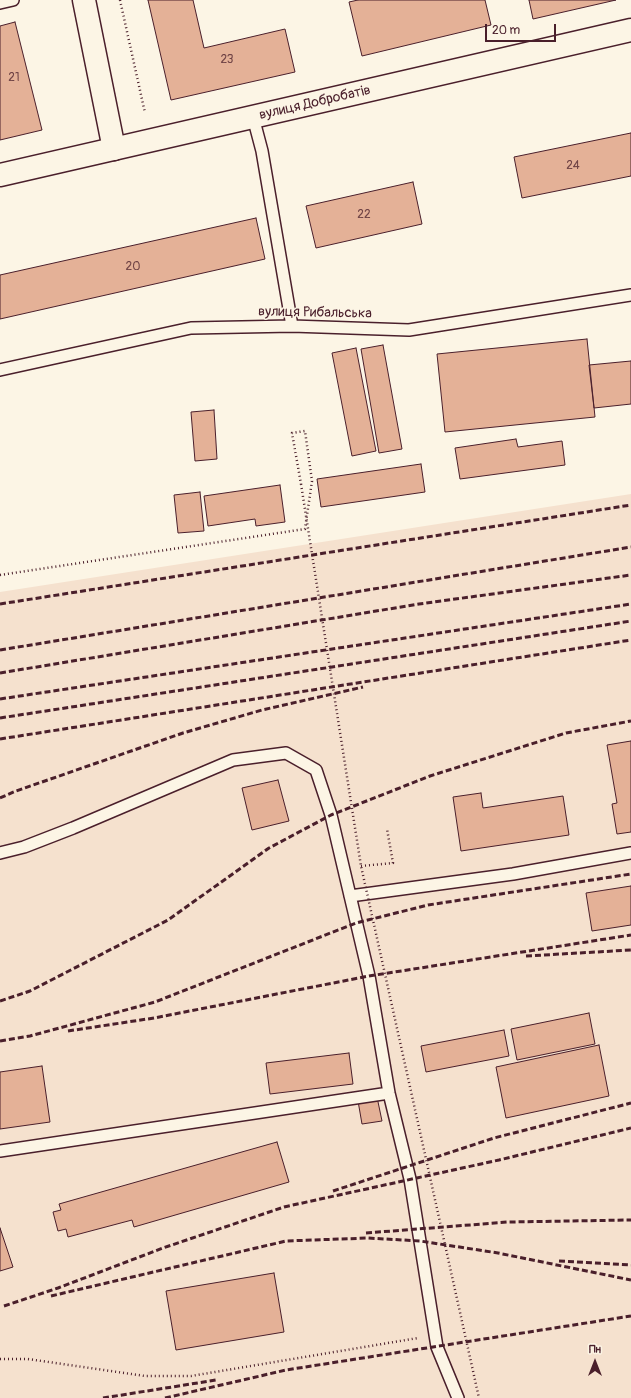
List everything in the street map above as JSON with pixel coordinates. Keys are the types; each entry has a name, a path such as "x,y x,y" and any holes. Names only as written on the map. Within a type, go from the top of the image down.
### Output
{"street":[{"path":"84,0 114,149"},
{"name":"вулиця Добробатів","path":"0,175 631,30"}],"lane":[{"path":"0,3 13,0"},
{"path":"253,117 262,151 292,326"},
{"name":"вулиця Рибальська","path":"0,370 191,328 292,326 409,330 631,295"},
{"path":"0,853 24,847 73,828 233,760 286,753 316,770 331,814 369,976 389,1093 410,1179 436,1347 458,1398"},
{"path":"350,896 513,874 631,853"},
{"path":"0,1151 389,1093"}],"path":[{"path":"120,0 145,113"},
{"path":"0,575 304,529 312,481 304,431 292,433 301,484 361,866 479,1398"},
{"path":"361,866 393,863 387,829"},
{"path":"0,1359 28,1359 145,1376 191,1376 435,1335"}],"shaded area":[{"path":"631,494 631,1398 0,1398 0,592"}],"building":[{"path":"148,0 193,0 204,48 285,29 295,72 171,100"},
{"path":"358,0 485,0 491,25 362,56 349,2"},
{"path":"529,0 616,0 533,19"},
{"path":"15,22 42,130 0,140 0,26"},
{"path":"631,133 631,176 522,198 514,157"},
{"path":"413,182 422,224 316,248 306,206"},
{"path":"256,218 265,259 0,319 0,275"},
{"path":"587,339 595,417 445,432 437,354"},
{"path":"383,345 402,449 379,453 361,349"},
{"path":"356,348 376,451 352,456 332,353"},
{"path":"631,361 631,404 594,408 589,365"},
{"path":"214,410 217,459 195,461 191,412"},
{"path":"516,439 518,447 562,441 565,465 460,479 455,448"},
{"path":"421,464 425,492 321,507 317,479"},
{"path":"280,485 285,522 256,526 255,519 208,526 204,496"},
{"path":"200,492 204,531 178,533 174,495"},
{"path":"631,741 631,832 617,834 612,804 617,803 607,745"},
{"path":"278,780 289,821 252,830 242,788"},
{"path":"481,793 483,808 563,796 569,835 461,851 453,797"},
{"path":"631,886 631,925 592,931 586,893"},
{"path":"589,1013 595,1044 517,1060 511,1029"},
{"path":"504,1030 509,1056 426,1072 421,1046"},
{"path":"599,1045 609,1096 506,1118 496,1067"},
{"path":"349,1053 353,1084 270,1094 266,1063"},
{"path":"42,1066 50,1122 0,1129 0,1072"},
{"path":"377,1097 382,1121 362,1124 358,1101"},
{"path":"277,1142 289,1182 134,1227 132,1220 68,1237 66,1229 58,1231 53,1212 61,1210 59,1204"},
{"path":"0,1228 13,1267 0,1271"},
{"path":"274,1273 284,1332 176,1350 166,1291"}],"railway":[{"path":"0,604 631,505"},
{"path":"0,650 631,547"},
{"path":"0,673 419,604 631,575"},
{"path":"0,699 631,604"},
{"path":"0,718 631,621"},
{"path":"0,739 631,640"},
{"path":"0,798 16,791 183,733 262,710 363,687"},
{"path":"0,1001 30,991 168,920 269,848 331,815 430,776 566,733 631,721"},
{"path":"0,1041 30,1036 155,1002 356,923 428,905 631,874"},
{"path":"68,1031 154,1018 369,976 631,935"},
{"path":"526,956 631,950"},
{"path":"333,1191 494,1138 631,1103"},
{"path":"4,1306 58,1288 163,1248 284,1207 499,1160 631,1128"},
{"path":"366,1233 508,1222 631,1220"},
{"path":"51,1296 286,1241 368,1238 420,1241 498,1253 631,1280"},
{"path":"559,1261 631,1265"},
{"path":"165,1398 286,1370 631,1316"},
{"path":"103,1398 216,1380"}]}
